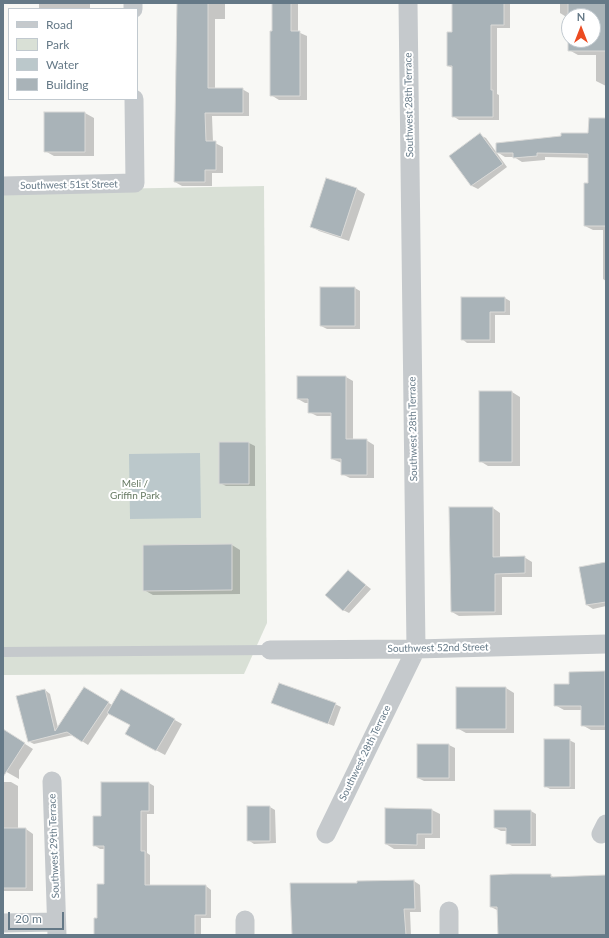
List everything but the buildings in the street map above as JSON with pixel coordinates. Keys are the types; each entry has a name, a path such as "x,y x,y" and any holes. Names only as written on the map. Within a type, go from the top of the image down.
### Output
{"street":[{"name":"Southwest 28th Terrace","path":"326,834 416,650 408,3"},
{"name":"Southwest 51st Street","path":"3,186 134,183 134,100"},
{"name":"Southwest 52nd Street","path":"270,650 416,650 606,644"},
{"name":"Southwest 29th Terrace","path":"52,781 56,928"},
{"path":"448,911 449,935"},
{"path":"3,923 56,928"}],"lane":[{"path":"3,652 270,650"}],"green space":[{"name":"Meli / Griffin Park","path":"264,186 267,623 244,674 3,675 3,191"}],"water":[{"path":"200,453 201,518 130,519 129,454"}]}
